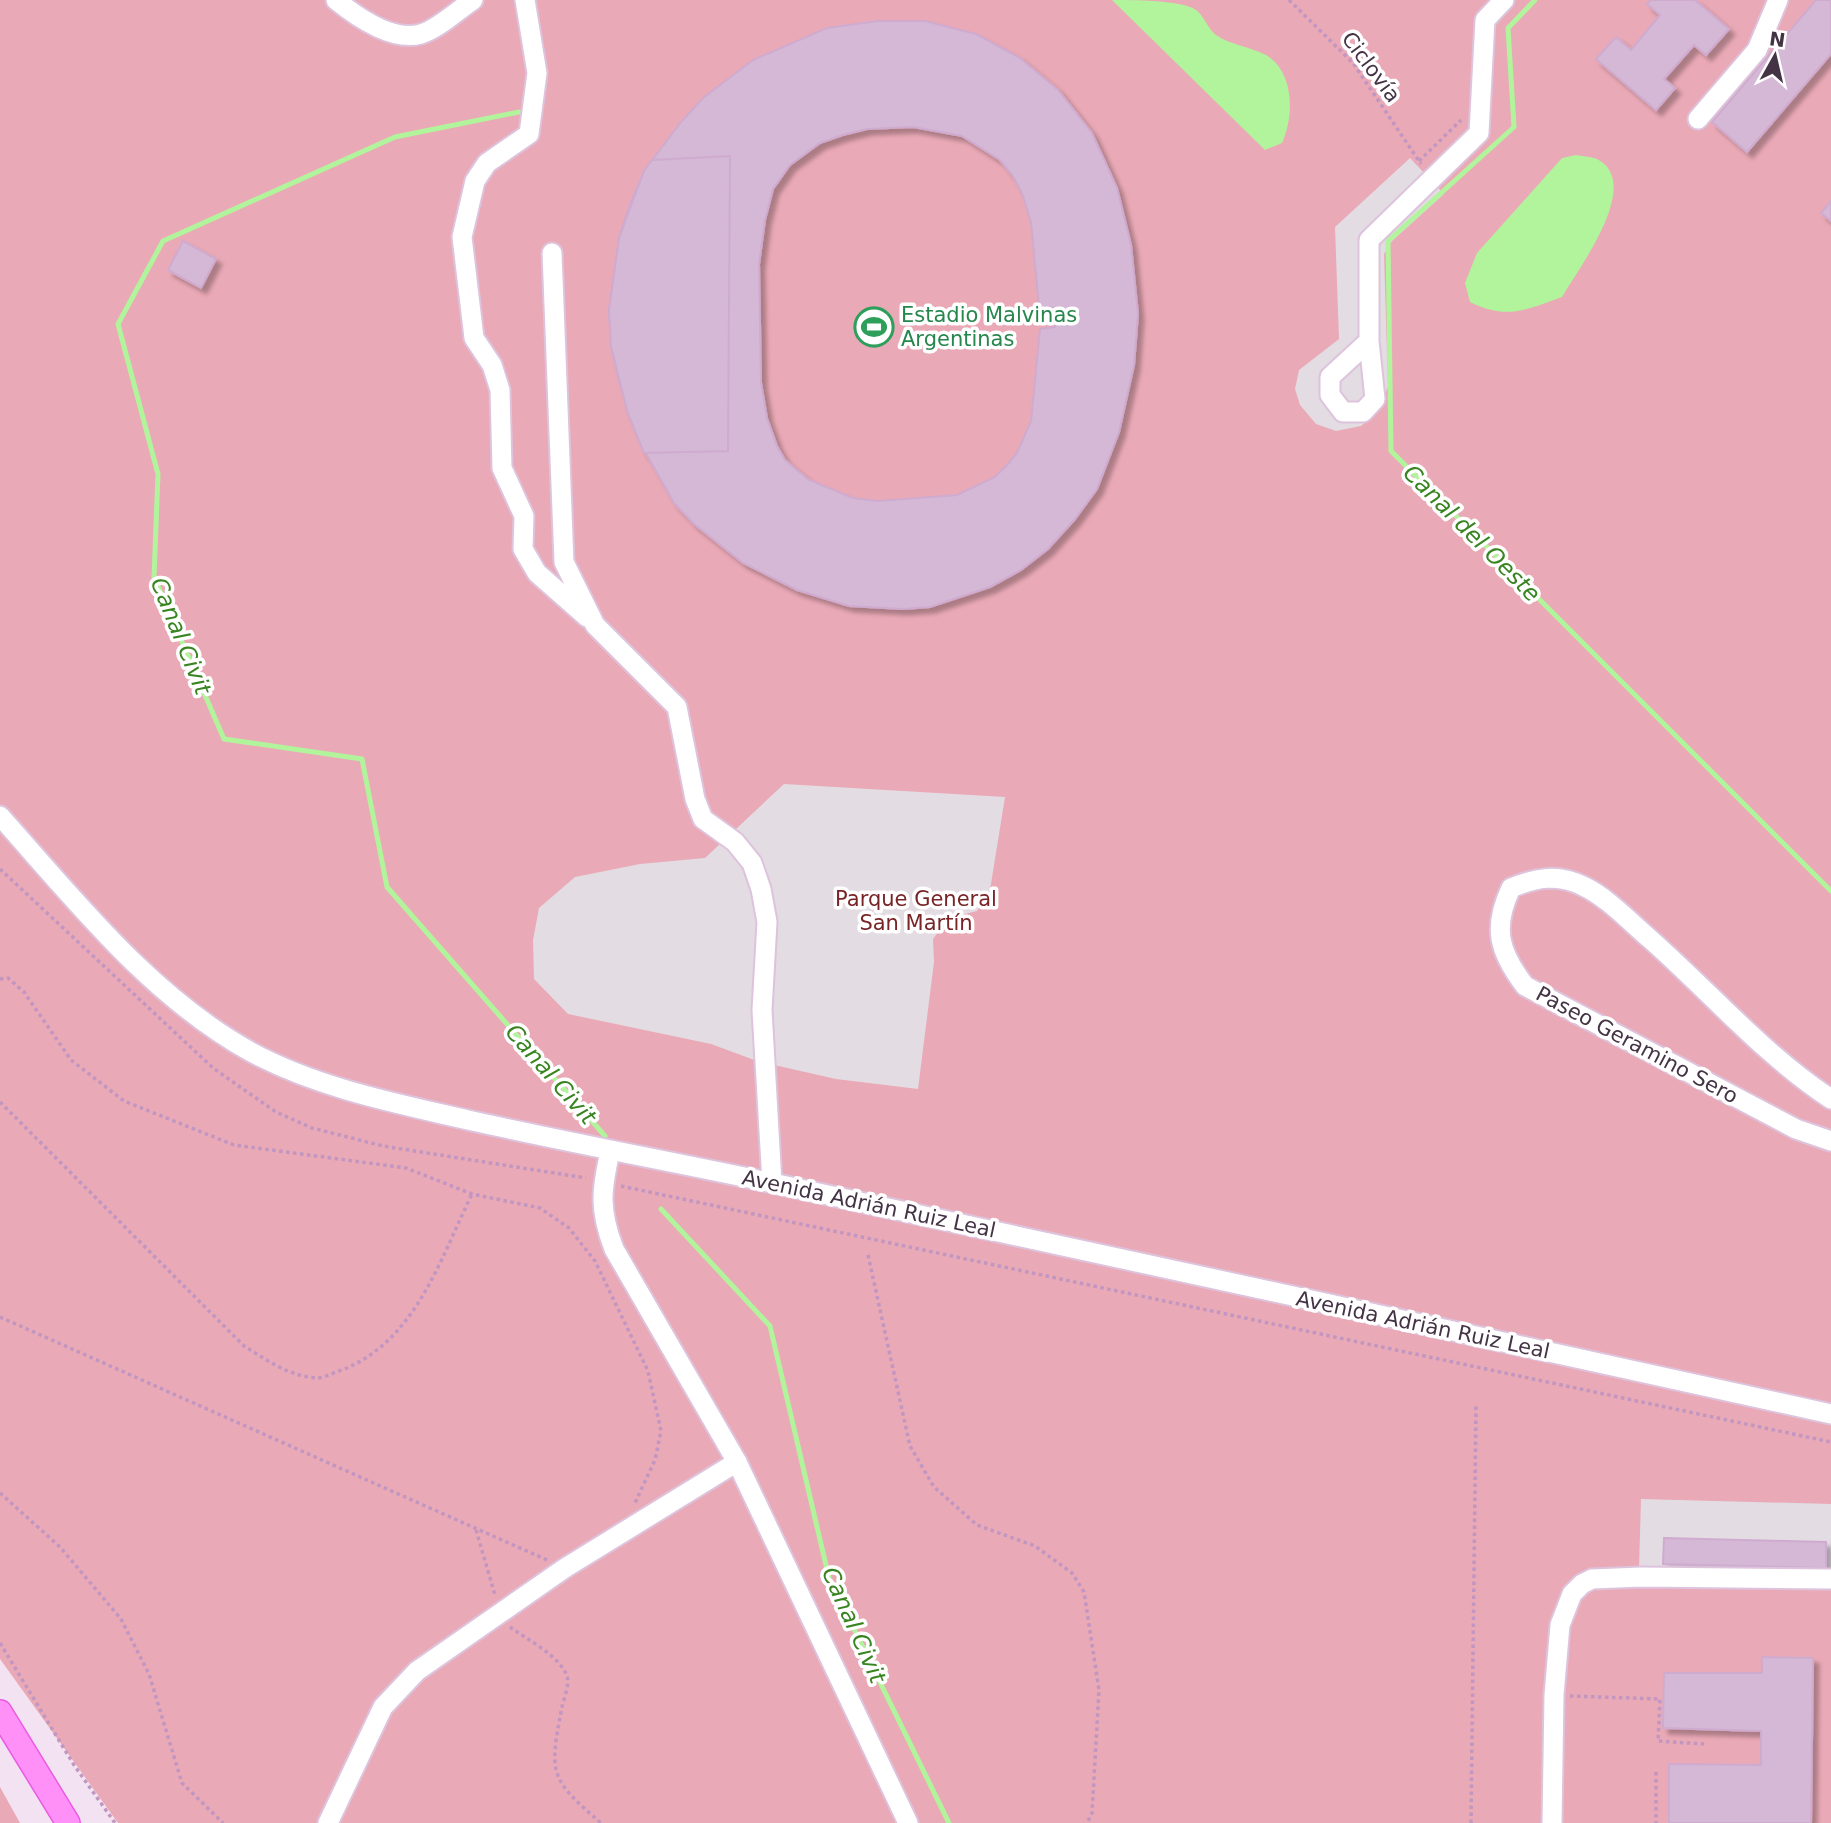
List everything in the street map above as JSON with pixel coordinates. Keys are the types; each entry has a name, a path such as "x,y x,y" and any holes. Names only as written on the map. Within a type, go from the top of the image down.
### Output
{"main road":[{"path":"0,1712 67,1818"}],"street":[{"path":"336,0 358,18 397,34 422,34 473,0"},
{"path":"525,0 537,73 529,134 487,163 475,181 462,237 474,338 492,365 500,390 502,468 524,516 523,549 537,573 595,625 677,707 695,799 703,819 735,842 752,863 768,922 762,1010 772,1183"},
{"path":"1369,341 1369,240 1479,133 1485,20 1504,0"},
{"path":"1698,119 1757,50 1778,0"},
{"path":"552,253 564,562 595,625"},
{"name":"Avenida Adrián Ruiz Leal","path":"0,816 128,958 191,1012 252,1052 328,1085 424,1110 610,1152 772,1183 1831,1414"},
{"name":"Paseo Geramino Sero","path":"1831,1099 1778,1058 1628,920 1583,886 1554,877 1532,879 1511,888 1500,911 1500,935 1508,963 1525,986 1796,1129 1831,1141"},
{"path":"610,1152 601,1193 603,1220 614,1249 737,1462 908,1823"},
{"path":"328,1823 374,1723 394,1692 416,1671 565,1568 737,1462"},
{"path":"1552,1823 1554,1695 1564,1609 1572,1594 1592,1579 1831,1579"}],"path":[{"name":"Ciclovía","path":"1289,0 1353,63 1430,178"},
{"path":"1419,161 1469,113"},
{"path":"0,979 8,978 24,992 71,1060 124,1101 234,1145 406,1168 472,1194 540,1208 569,1228 595,1261 648,1371 661,1432 655,1460 619,1535"},
{"path":"0,1102 244,1346 287,1372 319,1378 352,1366 387,1343 412,1317 472,1194"},
{"path":"868,1255 910,1446 934,1487 977,1525 1035,1546 1045,1553 1072,1573 1084,1592 1099,1690 1092,1813 1087,1823"},
{"path":"0,1317 565,1568"},
{"path":"1471,1823 1476,1403"},
{"path":"0,1493 60,1547 121,1619 149,1674 182,1783 223,1823"},
{"path":"476,1530 500,1612 508,1626 562,1667 568,1678 555,1744 555,1767 565,1792 601,1823"},
{"path":"0,1643 74,1765 115,1823"},
{"path":"1554,1695 1660,1699 1658,1741 1704,1744"},
{"path":"1656,1772 1656,1823"}],"green space":[{"name":"Parque General San Martín","path":"0,0 1831,0 1831,1823 118,1823 0,1659"},
{"path":"0,1787 20,1823 0,1823"}],"shaded area":[{"path":"1112,0 1156,1 1189,7 1199,13 1216,35 1260,52 1276,63 1287,83 1290,108 1282,143 1265,150"},
{"path":"1576,155 1597,159 1610,171 1614,187 1611,206 1603,227 1562,297 1527,309 1505,312 1470,302 1465,283 1477,253 1562,158"},
{"path":"1410,158 1444,194 1392,241 1384,254 1388,386 1380,410 1361,426 1336,431 1316,424 1300,405 1295,389 1299,370 1339,339 1335,227"},
{"path":"784,784 1005,797 990,890 977,911 949,918 933,939 934,962 918,1089 836,1079 757,1061 711,1044 568,1014 534,979 533,940 539,908 575,877 640,864 705,858"},
{"path":"1641,1499 1831,1504 1831,1573 1639,1568"}],"building":[{"path":"1651,0 1695,0 1729,29 1706,55 1694,45 1664,79 1675,88 1656,110 1596,59 1616,37 1631,50 1660,15 1647,4"},
{"path":"1816,0 1831,0 1831,54 1747,152 1712,122"},
{"name":"Estadio Malvinas Argentinas","path":"878,21 925,21 976,34 1020,58 1058,90 1092,133 1117,188 1131,245 1138,314 1134,365 1119,432 1097,489 1048,549 1021,570 990,587 930,607 903,609 849,606 797,590 743,563 694,524 674,503 639,441 619,381 611,346 609,310 619,238 644,171 703,98 753,60 827,28","holes":["913,127 962,136 1000,160 1013,176 1022,193 1031,222 1039,307 1055,308 1055,327 1040,329 1031,421 1017,453 1007,465 995,477 957,495 878,501 853,498 809,480 785,460 767,418 761,383 759,264 765,220 773,189 790,165 820,143 843,135 867,129"]},
{"path":"730,156 728,451 644,453 627,411 611,346 609,310 619,238 644,171 652,160"},
{"path":"1831,201 1831,221 1821,213"},
{"path":"183,241 216,259 201,288 168,270"},
{"path":"1664,1538 1826,1542 1826,1568 1663,1564"},
{"path":"1762,1657 1813,1658 1811,1823 1669,1823 1669,1764 1761,1765 1761,1731 1663,1728 1664,1673 1762,1673"}],"waterway":[{"name":"Canal del Oeste","path":"1535,0 1508,28 1514,127 1388,241 1391,451 1831,891"},
{"name":"Canal Civit","path":"519,112 395,137 163,241 118,324 158,474 154,577 224,739 362,759 387,887 605,1136"},
{"name":"Canal Civit","path":"661,1209 770,1326 829,1578 949,1823"}],"place":[{"name":"Estadio Malvinas Argentinas","path":"874,327"}]}
